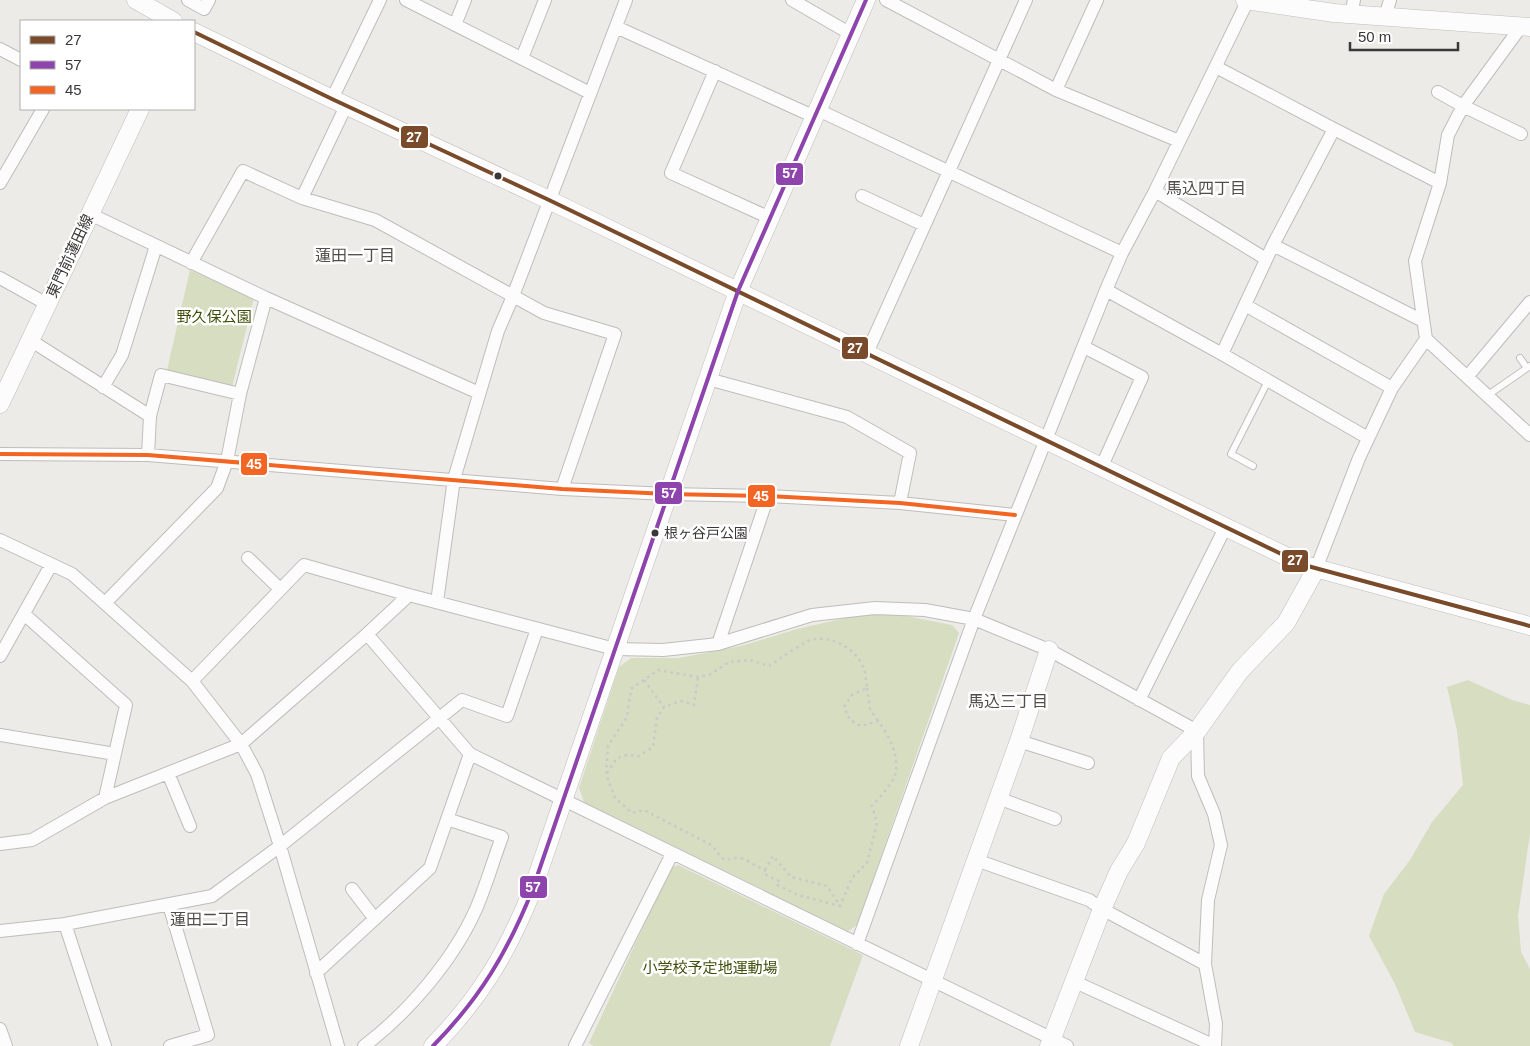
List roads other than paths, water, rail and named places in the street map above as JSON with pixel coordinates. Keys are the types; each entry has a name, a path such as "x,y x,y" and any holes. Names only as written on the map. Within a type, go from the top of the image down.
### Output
{"street":[{"path":"136,0 171,20"},
{"path":"188,0 204,9 209,0"},
{"path":"302,198 380,0"},
{"path":"406,0 590,93"},
{"path":"455,25 465,0"},
{"path":"522,58 545,0"},
{"path":"437,602 454,479 498,331 626,0"},
{"path":"792,0 851,34"},
{"path":"433,1046 468,1008 487,981 505,952 532,891 738,291 866,0"},
{"path":"886,0 1056,90 1179,141"},
{"path":"866,353 1026,0"},
{"path":"1056,90 1097,0"},
{"path":"857,944 974,619 1106,290 1247,0 1387,8 1525,27"},
{"path":"616,27 949,171 1122,254"},
{"path":"1525,27 1463,106 1448,135 1440,183 1415,260 1426,339 1530,435"},
{"path":"195,32 549,200 1304,565 1530,626"},
{"path":"0,49 20,59"},
{"path":"1216,66 1440,183"},
{"path":"715,71 671,173 770,218"},
{"path":"1438,92 1521,134"},
{"path":"1,178 42,110"},
{"name":"東門前蓮田線","path":"0,404 140,110"},
{"path":"1222,354 1266,259 1334,129"},
{"path":"191,263 243,171 302,198 375,220 544,313 615,334 562,489"},
{"path":"1155,192 1266,259"},
{"path":"862,196 924,225"},
{"path":"90,214 266,298 479,393"},
{"path":"1273,245 1423,320"},
{"path":"103,387 122,355 156,246"},
{"path":"0,278 47,304"},
{"path":"1106,290 1368,438"},
{"path":"105,603 217,488 227,461 240,394 266,298"},
{"path":"1467,377 1530,302"},
{"path":"1246,305 1392,388"},
{"path":"368,634 470,754 932,980 1056,1044 1073,981 1118,871 1136,843 1171,758 1197,731 1240,671 1286,623 1316,569 1368,438 1392,388 1426,339"},
{"path":"30,340 150,416"},
{"path":"1084,347 1142,377 1101,468"},
{"path":"148,455 150,416 161,375 240,394"},
{"path":"708,379 847,418 910,453 900,503"},
{"path":"0,454 148,455 562,489 768,496 900,503 1016,515"},
{"path":"718,644 768,496"},
{"path":"1139,700 1225,528"},
{"path":"0,540 72,574 192,681 241,744 256,774 280,846 338,1046"},
{"path":"248,558 280,589"},
{"path":"0,656 51,565"},
{"path":"192,681 304,566 615,649 663,650 718,644 812,615 875,608 925,610 974,619 1049,650 1197,731"},
{"path":"0,844 32,840 105,798 241,744 368,634 409,595"},
{"path":"24,614 126,705 105,798"},
{"path":"0,927 65,924 212,896 280,846 462,700 507,716 537,629"},
{"path":"909,1046 1019,741 1049,650"},
{"path":"1073,981 1215,1046 1216,1024 1205,964 1208,900 1221,845 1214,814 1198,776 1197,731"},
{"path":"0,734 115,754"},
{"path":"1019,741 1088,764"},
{"path":"316,973 430,868 470,754"},
{"path":"168,774 190,826"},
{"path":"998,798 1055,818"},
{"path":"364,1046 374,1039 419,995 453,951 479,900 502,837 448,819"},
{"path":"575,1046 672,854"},
{"path":"976,860 1089,900 1102,909 1205,964"},
{"path":"352,888 375,919"},
{"path":"170,905 208,1035 170,1046"},
{"path":"65,924 105,1046"},
{"path":"0,1029 6,1046"}],"lane":[{"path":"1488,395 1529,367 1520,358"},
{"path":"1253,466 1232,454 1268,381"}],"place":[{"name":"根ヶ谷戸公園","path":"655,533"}],"district":[{"name":"馬込四丁目","path":"1206,188"},
{"name":"蓮田一丁目","path":"355,255"},
{"name":"馬込三丁目","path":"1008,701"},
{"name":"蓮田二丁目","path":"210,919"}],"park label":[{"name":"野久保公園","path":"214,317"},
{"name":"小学校予定地運動場","path":"710,968"}]}
